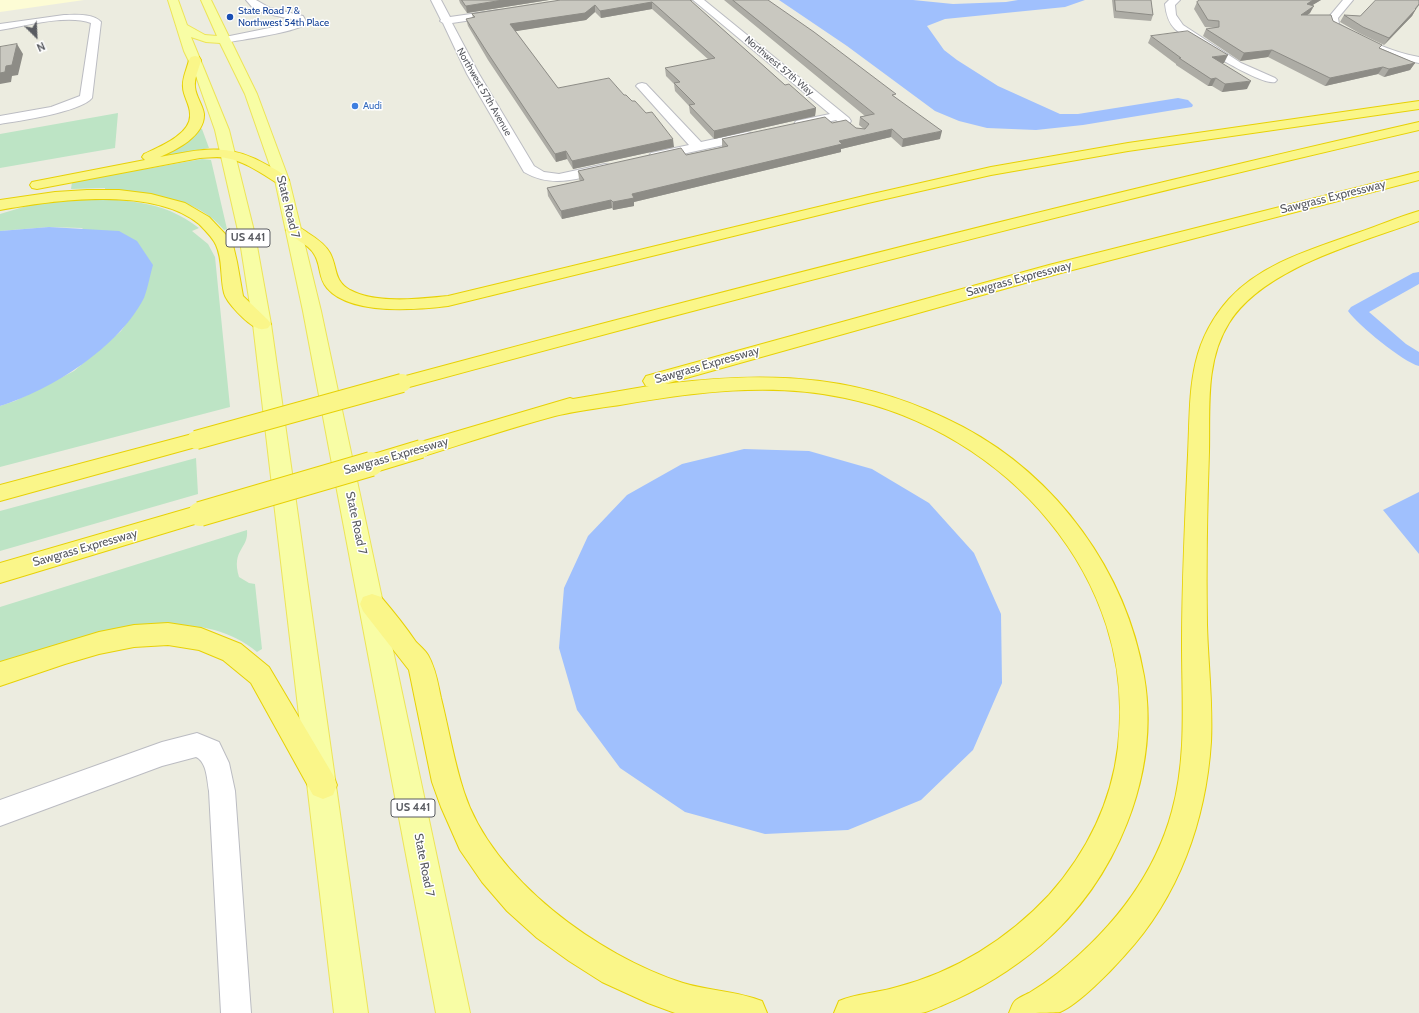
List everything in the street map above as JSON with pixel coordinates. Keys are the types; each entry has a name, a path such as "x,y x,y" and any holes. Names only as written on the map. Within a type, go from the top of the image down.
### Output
{"highway":[{"path":"111,171 163,150 177,142 192,130 198,116 188,86 195,60"},
{"path":"294,230 322,252 332,284 344,292 363,299 387,303 416,305 433,304 461,299 868,199 991,171 1113,149 1419,105"},
{"path":"0,492 402,383 935,242 1203,176 1419,126"},
{"path":"0,192 200,154 228,153 243,159 282,180"},
{"name":"Sawgrass Expressway","path":"0,573 732,358 1055,269 1419,176"},
{"path":"0,204 51,196 106,194 149,198 187,211 209,225 223,241 228,259 234,296 262,324"},
{"path":"1026,1013 1071,984 1096,963 1118,940 1137,917 1155,890 1170,862 1182,833 1190,802 1197,740 1195,593 1198,455 1202,371 1205,356 1211,340 1226,314 1237,301 1249,290 1276,271 1306,257 1419,216"},
{"path":"556,409 702,385 743,382 785,383 821,387 892,404 959,434 990,454 1021,479 1073,534 1096,570 1106,590 1116,612 1134,683 1134,732 1126,784 1118,810 1107,838 1094,860 1080,882 1064,902 1046,921 1006,953 953,984 894,1006 851,1013"},
{"path":"372,604 420,666 448,786 455,807 464,829 480,854 498,877 524,904 566,941 596,961 650,987 682,999 750,1013"},
{"path":"0,674 88,646 134,636 168,634 187,637 219,646 250,664 260,675 322,785"}],"main road":[{"name":"US 441","path":"173,0 181,26 222,130 247,235 262,324 351,1013"},
{"name":"State Road 7","path":"206,0 251,94 282,180 312,311 453,1013"},
{"path":"181,26 198,37 212,40 224,40"}],"street":[{"path":"224,40 292,27 302,23 300,18 267,10 253,3 251,0"},
{"name":"Northwest 57th Avenue","path":"436,0 473,74 529,169 541,176 559,178 613,166"},
{"name":"Northwest 57th Way","path":"698,0 854,128"},
{"path":"1175,0 1170,4 1171,15 1180,27 1237,65 1271,80"},
{"path":"1348,0 1333,18 1334,25 1365,42 1393,54 1419,60"},
{"path":"446,21 509,11"},
{"path":"0,27 76,17 91,19 96,22 86,98 55,111 0,120"},
{"path":"642,86 698,147"},
{"path":"792,126 838,116"},
{"path":"644,159 760,133"},
{"path":"0,812 162,754 197,745 210,751 216,763 222,791 236,1013"}],"shaded area":[{"path":"0,0 84,0 0,12"},
{"path":"118,113 115,148 0,168 0,134"},
{"path":"200,128 202,129 209,148 159,157"},
{"path":"202,159 211,160 227,229 224,230 213,219 200,210 169,198 136,192 105,190 105,188 71,189 72,182"},
{"path":"77,198 110,199 156,206 185,218 199,228 192,231 208,244 215,257 230,407 0,467 0,406 15,401 74,371 121,331 144,297 82,228 49,227 0,231 0,214 40,202"},
{"path":"196,458 198,494 0,551 0,511"},
{"path":"247,530 247,536 237,561 237,568 239,577 249,583 255,584 262,649 257,652 234,638 210,629 185,625 158,625 0,667 0,607"}],"water":[{"path":"779,0 913,0 953,4 1006,2 1018,0 1085,0 1065,7 945,19 927,26 944,50 957,60 998,86 1060,114 1078,114 1178,98 1188,100 1193,105 1192,107 1083,125 1036,130 987,128 959,121 935,111 847,46"},
{"path":"49,227 119,231 137,241 153,265 147,290 133,316 101,349 82,364 62,378 41,389 0,406 0,231"},
{"path":"744,449 809,451 872,469 929,503 974,553 1001,614 1002,683 973,750 921,800 848,830 765,834 685,812 620,768 577,710 559,648 564,588 588,536 627,495 682,464"},
{"path":"1419,492 1419,554 1383,510"}],"building":[{"path":"462,0 503,0 466,6"},
{"path":"561,0 690,0 785,85 789,84 816,108 714,131 689,105 695,104 674,83 680,82 665,68 715,58 652,2 600,11 595,5 585,13 510,24 558,88 609,78 624,95 632,101 635,101 646,113 652,112 673,139 572,161 566,151 555,154 466,19 475,17 472,14"},
{"path":"733,0 768,0 814,32 896,94 892,95 942,131 903,139 892,129 839,141 842,144 632,194 634,198 613,202 611,200 561,211 547,188 584,180 578,171 681,148 686,155 728,146 722,139 825,117 832,123 846,120 856,128 865,129 869,124 860,117 874,114"},
{"path":"1115,0 1151,0 1153,15 1116,11"},
{"path":"1200,0 1313,0 1307,4 1314,6 1301,15 1331,15 1333,21 1382,45 1379,48 1415,63 1389,69 1383,67 1330,78 1272,50 1244,53 1206,29 1219,27 1219,21 1208,20 1197,2"},
{"path":"1376,0 1419,0 1419,4 1389,38 1363,27 1344,15 1360,16"},
{"path":"1188,31 1228,55 1212,57 1251,81 1225,84 1216,78 1211,79 1179,58 1181,58 1151,36"},
{"path":"17,44 12,65 6,66 5,72 0,73 0,47"}],"waterway":[{"path":"1419,277 1357,311 1400,348 1419,360"}],"place":[{"name":"State Road 7 & Northwest 54th Place","path":"230,17"},
{"name":"Audi","path":"355,106"}]}
